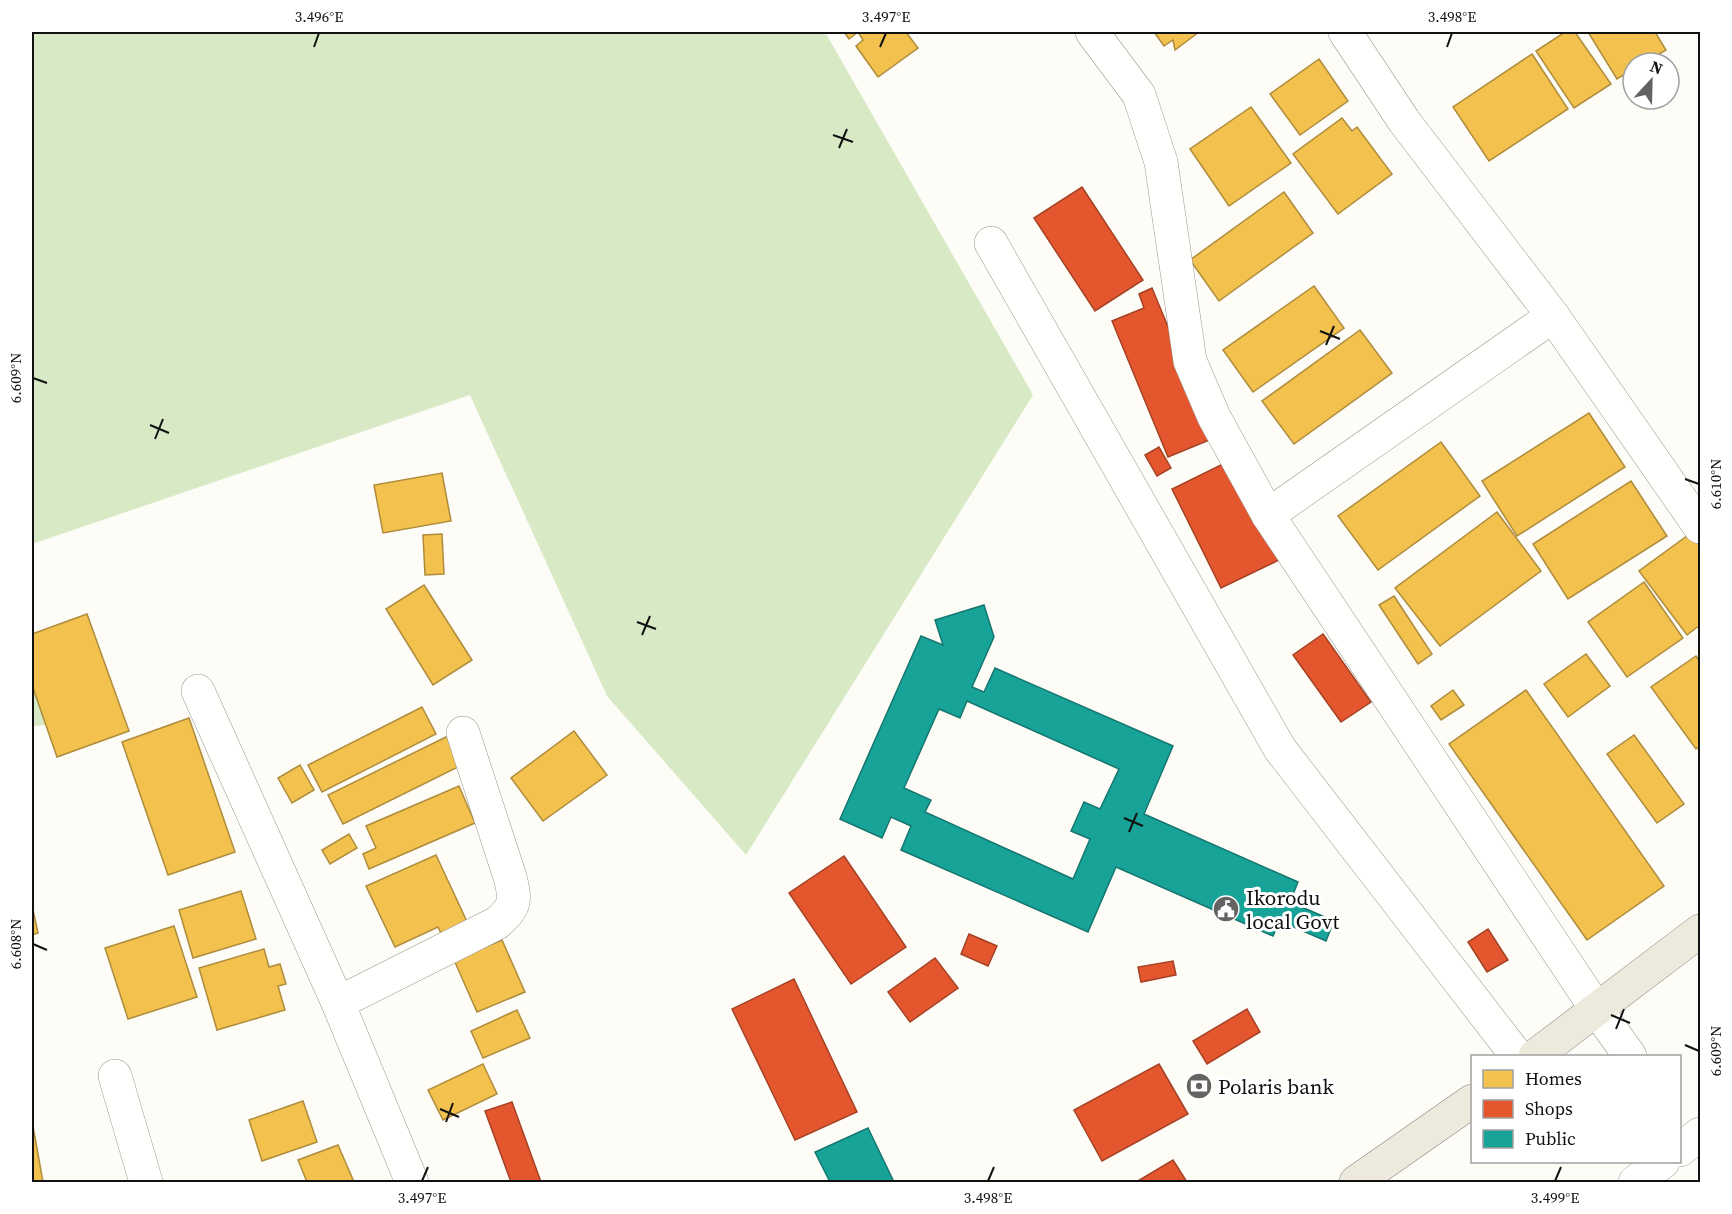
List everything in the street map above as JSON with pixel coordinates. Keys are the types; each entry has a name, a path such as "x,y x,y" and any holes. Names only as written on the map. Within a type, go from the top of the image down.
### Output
{"main road":[{"path":"1536,1055 1701,931"},
{"path":"1356,1182 1471,1102"}],"street":[{"path":"1092,32 1139,95 1161,162 1190,361 1214,417 1268,515 1597,1010 1629,1055"},
{"path":"1345,32 1404,121 1552,316 1701,527"},
{"path":"991,243 1280,749 1515,1055"},
{"path":"1268,515 1552,316"},
{"path":"198,691 338,1003 412,1182"},
{"path":"338,1003 497,923 509,913 515,897 510,877 463,733"},
{"path":"115,1076 146,1182"},
{"path":"1635,1182 1661,1163"}],"green space":[{"path":"32,32 825,32 1033,395 746,855 607,696 470,395 32,544"},
{"path":"32,683 47,725 32,726"}],"building: Homes":[{"path":"844,32 858,32 849,39"},
{"path":"858,32 906,32 918,48 878,77 856,46 863,40"},
{"path":"1154,32 1199,32 1175,50 1173,40 1164,46"},
{"path":"1565,32 1575,32 1611,84 1574,108 1536,51"},
{"path":"1588,32 1655,32 1666,50 1621,51 1621,76 1617,79"},
{"path":"1532,54 1568,109 1489,161 1453,107"},
{"path":"1319,59 1348,101 1300,135 1270,94"},
{"path":"1251,107 1291,163 1229,206 1190,149"},
{"path":"1342,118 1352,131 1357,127 1392,174 1338,214 1293,154"},
{"path":"1284,192 1313,233 1219,301 1190,260"},
{"path":"1314,286 1344,328 1253,392 1223,350"},
{"path":"1360,330 1392,373 1294,444 1262,401"},
{"path":"1589,413 1625,467 1517,536 1482,481"},
{"path":"1441,442 1480,496 1378,570 1338,516"},
{"path":"442,473 451,521 383,533 374,485"},
{"path":"1631,481 1667,536 1568,599 1533,544"},
{"path":"1497,512 1541,571 1440,646 1395,588"},
{"path":"1691,533 1700,546 1700,625 1687,635 1639,571"},
{"path":"442,534 444,574 425,575 423,535"},
{"path":"1644,582 1683,638 1627,677 1588,622"},
{"path":"424,585 472,660 433,685 386,609"},
{"path":"1394,596 1432,654 1418,664 1379,605"},
{"path":"87,614 129,731 57,757 32,685 32,634"},
{"path":"1586,654 1610,686 1568,717 1544,684"},
{"path":"1696,656 1700,662 1700,746 1696,749 1651,687"},
{"path":"1453,690 1464,705 1441,720 1431,706"},
{"path":"1526,690 1664,886 1587,940 1449,744"},
{"path":"422,707 436,734 322,792 308,765"},
{"path":"189,718 235,852 168,875 122,742"},
{"path":"574,731 607,775 543,821 511,778"},
{"path":"1634,735 1684,804 1657,823 1607,754"},
{"path":"448,736 462,765 343,824 328,795"},
{"path":"300,765 314,790 292,803 278,778"},
{"path":"459,786 475,823 369,869 363,854 376,848 366,826"},
{"path":"349,834 357,848 330,864 322,850"},
{"path":"436,855 469,926 443,938 438,927 395,947 366,886"},
{"path":"241,891 256,939 193,958 179,910"},
{"path":"32,905 38,933 32,935"},
{"path":"174,926 197,997 128,1019 105,948"},
{"path":"502,940 525,992 477,1012 454,960"},
{"path":"264,949 269,967 280,964 286,984 278,986 285,1010 217,1030 199,968"},
{"path":"517,1010 530,1038 483,1058 471,1031"},
{"path":"483,1064 497,1094 443,1120 428,1090"},
{"path":"303,1101 317,1142 262,1161 249,1120"},
{"path":"33,1126 43,1182 32,1182"},
{"path":"338,1145 354,1182 307,1182 298,1160"}],"building: Shops":[{"path":"1082,187 1143,280 1095,311 1034,218"},
{"path":"1152,288 1214,438 1168,457 1112,321 1144,308 1139,294"},
{"path":"1159,447 1171,468 1157,476 1145,455"},
{"path":"1229,461 1279,560 1221,588 1172,489"},
{"path":"1323,634 1371,702 1341,722 1293,655"},
{"path":"844,856 906,947 851,984 789,893"},
{"path":"1488,929 1508,960 1487,972 1468,942"},
{"path":"969,934 997,946 988,966 961,954"},
{"path":"935,958 958,988 910,1022 888,992"},
{"path":"1173,961 1176,975 1141,982 1138,967"},
{"path":"794,979 857,1112 795,1140 732,1009"},
{"path":"1247,1009 1260,1032 1207,1064 1193,1041"},
{"path":"1159,1064 1188,1114 1102,1161 1074,1110"},
{"path":"512,1102 541,1182 511,1182 485,1111"},
{"path":"1173,1160 1187,1182 1136,1182"}],"building: Public":[{"path":"984,605 994,637 972,687 984,692 995,668 1173,746 1144,814 1298,882 1290,902 1334,921 1326,941 1280,921 1273,936 1116,867 1088,932 901,850 911,826 891,817 882,838 840,819 921,636 943,645 935,620","holes":["967,701 1119,769 1100,809 1084,802 1071,831 1090,839 1073,879 925,812 931,800 904,788 939,709 960,718"]},
{"path":"868,1128 894,1182 830,1182 815,1152"}],"place":[{"name":"Ikorodu local Govt","path":"1226,909"},
{"name":"Polaris bank","path":"1199,1086"}]}
